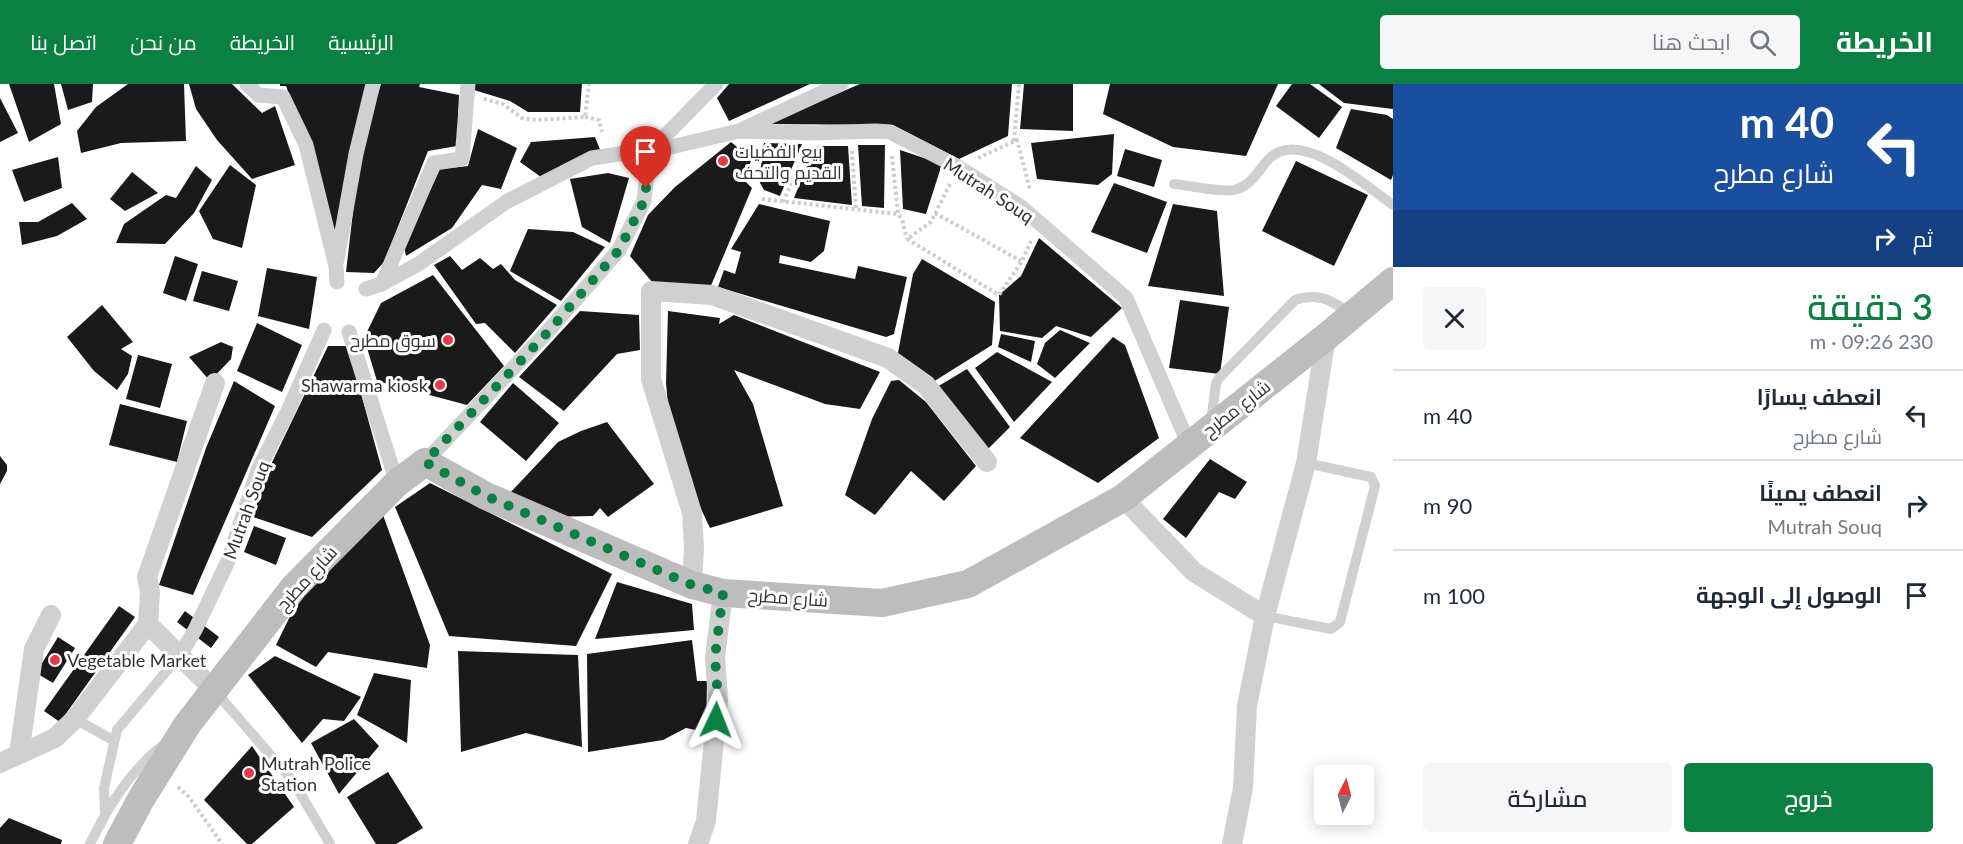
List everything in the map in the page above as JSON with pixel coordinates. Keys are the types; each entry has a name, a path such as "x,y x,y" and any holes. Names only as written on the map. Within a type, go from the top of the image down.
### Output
{"main road":[{"name":"شارع مطرح","path":"117,844 187,725 294,587 397,483 425,462 486,496 692,585 723,593 882,603 968,584 1123,498 1326,337 1393,280"}],"street":[{"path":"247,84 258,94 283,97 306,145 336,266 337,282"},
{"path":"336,266 356,154 373,84"},
{"name":"Mutrah Souq","path":"716,84 668,141 739,131 890,132 958,167 1020,206 1126,298 1200,437"},
{"path":"739,131 842,84"},
{"path":"382,284 434,163 462,159 468,90"},
{"path":"366,289 382,284 420,263 506,202 592,158 626,153"},
{"path":"425,462 548,332 619,250 644,201 647,175"},
{"path":"692,585 694,548 692,513 651,380 651,291 712,295 888,358 926,385 987,462"},
{"name":"Mutrah Souq","path":"180,655 228,561 258,470 288,411 324,330"},
{"path":"350,332 397,483"},
{"path":"1232,844 1243,788 1247,706 1265,616 1306,463 1326,337"},
{"path":"0,763 55,738 75,719 148,624 150,592 147,577 215,383"},
{"path":"1123,498 1194,572 1265,616"},
{"path":"698,844 706,821 710,788 718,700 715,657 723,593"},
{"path":"19,754 34,649 51,615"},
{"path":"148,624 215,691"}],"lane":[{"path":"1174,183 1233,190 1251,182 1264,165 1279,152 1301,150 1324,156 1393,205"},
{"path":"1200,437 1216,383 1224,371 1295,300 1311,296 1321,297 1353,314"},
{"path":"1265,616 1331,629 1340,622 1375,486 1371,477 1306,463"},
{"path":"105,813 104,788 117,730 180,655"},
{"path":"215,691 292,781 330,844"},
{"path":"75,719 113,740"},
{"path":"90,844 105,813 134,773 154,752 187,725"}],"path":[{"path":"585,117 589,84"},
{"path":"1014,141 1019,84"},
{"path":"468,90 503,104 522,118 536,120 585,117 599,120 602,132"},
{"path":"851,132 856,210"},
{"path":"890,132 898,214 902,219 907,239 999,295 1022,261 1036,220 1017,140 1014,141"},
{"path":"783,202 814,133"},
{"path":"907,239 931,222 958,167 1014,141"},
{"path":"762,199 898,214"},
{"path":"935,213 1022,261"},
{"path":"158,772 189,797 222,844"}],"building":[{"path":"9,84 54,84 61,124 29,142"},
{"path":"61,84 93,84 92,102 68,110"},
{"path":"128,84 184,84 186,141 121,143 81,153 77,131 96,107"},
{"path":"189,84 232,84 262,113 275,106 295,165 252,179 217,140 196,109"},
{"path":"280,84 369,84 335,244 318,176 286,86 280,86"},
{"path":"381,84 420,84 419,87 459,95 457,146 428,151 384,262 374,273 346,272 354,203 368,124"},
{"path":"474,84 582,84 580,112 528,112 510,101 474,90"},
{"path":"729,84 810,84 729,121 717,98"},
{"path":"860,84 1012,84 1008,136 959,159 893,125 766,124"},
{"path":"1024,84 1073,84 1073,131 1020,129"},
{"path":"1110,84 1278,84 1246,156 1173,147 1103,114"},
{"path":"1292,84 1310,84 1342,107 1319,138 1276,106"},
{"path":"1319,84 1393,84 1393,109 1344,103"},
{"path":"0,98 18,133 0,142"},
{"path":"1351,109 1387,115 1393,119 1393,175 1391,180 1336,148"},
{"path":"478,129 517,148 501,189 482,185 452,228 406,256 404,246 440,169 468,166"},
{"path":"1114,134 1112,174 1098,185 1037,179 1031,143"},
{"path":"595,137 601,152 541,177 520,162 531,142"},
{"path":"731,142 752,159 743,179 752,188 710,288 653,283 630,256 648,215 675,187"},
{"path":"764,143 802,144 780,196 764,190 759,181"},
{"path":"858,145 885,145 884,208 862,206"},
{"path":"815,146 848,146 852,205 794,198"},
{"path":"1125,149 1162,160 1154,187 1117,176"},
{"path":"900,150 942,164 926,214 903,209"},
{"path":"58,157 62,188 24,202 12,170"},
{"path":"1296,161 1368,195 1334,266 1262,231"},
{"path":"230,165 256,185 242,248 213,239 199,211"},
{"path":"196,166 212,180 194,213 165,244 116,243 124,224 166,195 176,198"},
{"path":"132,172 158,193 125,211 110,199"},
{"path":"608,173 629,178 610,243 582,227 570,179"},
{"path":"1114,183 1167,202 1147,253 1091,232"},
{"path":"72,203 87,219 57,236 22,245 19,222 38,222"},
{"path":"759,204 830,221 824,251 811,262 780,255 779,263 855,279 858,266 907,277 894,334 886,337 718,287 724,270 735,274 741,252 731,249"},
{"path":"1173,204 1217,211 1224,296 1148,286"},
{"path":"528,229 573,232 605,247 561,301 510,271"},
{"path":"1039,238 1122,308 1091,337 1056,326 1042,338 1000,331 999,295 1021,276"},
{"path":"175,256 198,264 186,301 163,293"},
{"path":"450,256 462,270 480,258 493,269 501,264 515,280 557,305 515,353 485,323 476,324 434,265"},
{"path":"922,259 995,302 992,345 933,382 897,358 913,274"},
{"path":"267,268 317,277 309,329 258,316"},
{"path":"202,271 238,281 229,311 193,301"},
{"path":"433,275 504,366 467,405 377,381 364,338 381,303"},
{"path":"1180,300 1229,307 1220,374 1169,368"},
{"path":"102,305 133,342 121,349 132,356 128,374 117,390 94,371 67,337"},
{"path":"580,311 639,315 640,350 617,354 564,411 519,377"},
{"path":"668,311 720,318 719,324 734,315 880,372 860,409 825,404 734,370 753,404 783,506 710,528 683,471 670,429 666,383"},
{"path":"257,323 302,345 282,392 237,371"},
{"path":"1060,330 1090,343 1055,378 1037,364 1045,343"},
{"path":"1001,334 1035,341 1031,362 998,347"},
{"path":"1113,337 1125,345 1159,438 1098,483 1020,438"},
{"path":"221,342 233,347 231,359 210,381 189,357"},
{"path":"328,346 348,346 382,470 312,537 253,517 264,479"},
{"path":"997,352 1052,382 1014,422 975,368"},
{"path":"138,355 172,364 160,408 126,399"},
{"path":"967,369 1010,427 986,451 937,387"},
{"path":"899,380 926,402 976,466 944,501 911,471 875,515 845,495 872,419 891,381"},
{"path":"234,381 275,406 193,595 159,585 206,448"},
{"path":"513,383 559,423 526,461 480,422"},
{"path":"120,404 187,421 177,462 109,445"},
{"path":"607,422 654,484 608,517 600,508 593,516 547,517 509,494 558,442"},
{"path":"0,456 7,465 7,471 0,484"},
{"path":"1210,459 1247,482 1235,499 1219,492 1186,538 1163,519"},
{"path":"430,483 612,574 576,646 449,636 395,507"},
{"path":"383,515 430,645 427,668 328,652 316,667 276,645 297,602"},
{"path":"254,526 286,538 276,565 244,552"},
{"path":"617,582 692,604 694,630 595,639"},
{"path":"119,606 135,617 60,722 44,711"},
{"path":"185,611 219,637 211,648 177,622"},
{"name":"Vegetable Market","path":"58,637 75,648 53,683 36,673"},
{"path":"692,640 697,681 707,681 706,732 686,728 663,740 588,752 587,654"},
{"path":"458,651 578,655 582,747 526,733 461,752"},
{"path":"275,656 361,697 344,721 323,719 302,743 248,675"},
{"path":"374,673 411,680 407,743 357,715"},
{"path":"354,719 379,746 339,794 311,743"},
{"name":"Mutrah Police Station","path":"252,746 294,807 252,844 247,844 204,800"},
{"path":"388,772 423,828 396,844 376,844 347,797"},
{"path":"9,818 62,840 61,844 0,844 0,828"}],"place":[{"name":"بيع الفضيات القديم والتحف","path":"723,161"},
{"name":"سوق مطرح","path":"448,340"},
{"name":"Shawarma kiosk","path":"440,385"},
{"name":"Vegetable Market","path":"55,660"},
{"name":"Mutrah Police Station","path":"249,773"}],"route":[{"path":"646,188 644,201 619,250 548,332 425,462 486,496 692,585 723,593 715,657 718,700 716,720"}]}
